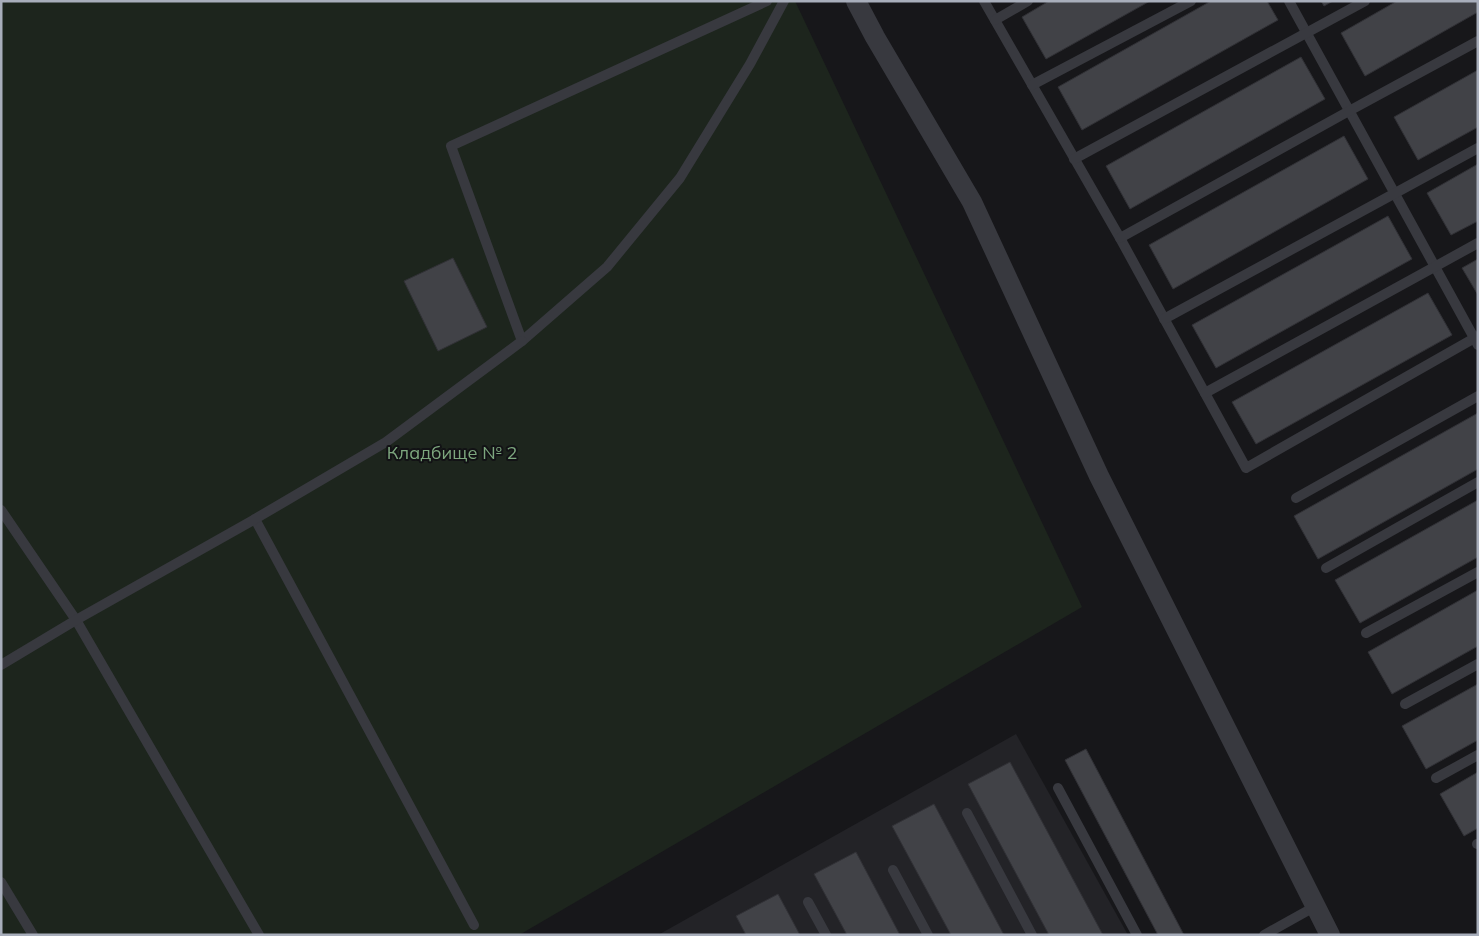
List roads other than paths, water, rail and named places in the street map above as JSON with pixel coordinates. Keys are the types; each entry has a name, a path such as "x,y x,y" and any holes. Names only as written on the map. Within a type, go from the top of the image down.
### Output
{"street":[{"path":"856,1 874,37 972,202 1099,476 1330,935"}],"lane":[{"path":"522,341 450,146 767,1"},
{"path":"1,665 386,442 522,341 607,267 680,178 750,64 784,1"},
{"path":"984,1 1120,238 1246,468 1477,340 1289,1"},
{"path":"994,20 1028,1"},
{"path":"1032,85 1191,1"},
{"path":"1074,159 1365,1"},
{"path":"1120,238 1478,41"},
{"path":"1164,319 1478,148"},
{"path":"1205,393 1478,243"},
{"path":"1296,498 1478,396"},
{"path":"1326,568 1478,482"},
{"path":"1,510 76,620 259,935"},
{"path":"255,519 474,925"},
{"path":"1366,633 1478,572"},
{"path":"1405,704 1478,664"},
{"path":"1436,778 1478,755"},
{"path":"1058,788 1138,935"},
{"path":"967,813 1032,935"},
{"path":"893,870 928,935"},
{"path":"1,882 33,935"},
{"path":"808,902 826,935"},
{"path":"1269,934 1316,906"}],"park label":[{"name":"Кладбище № 2","path":"452,452"}]}
